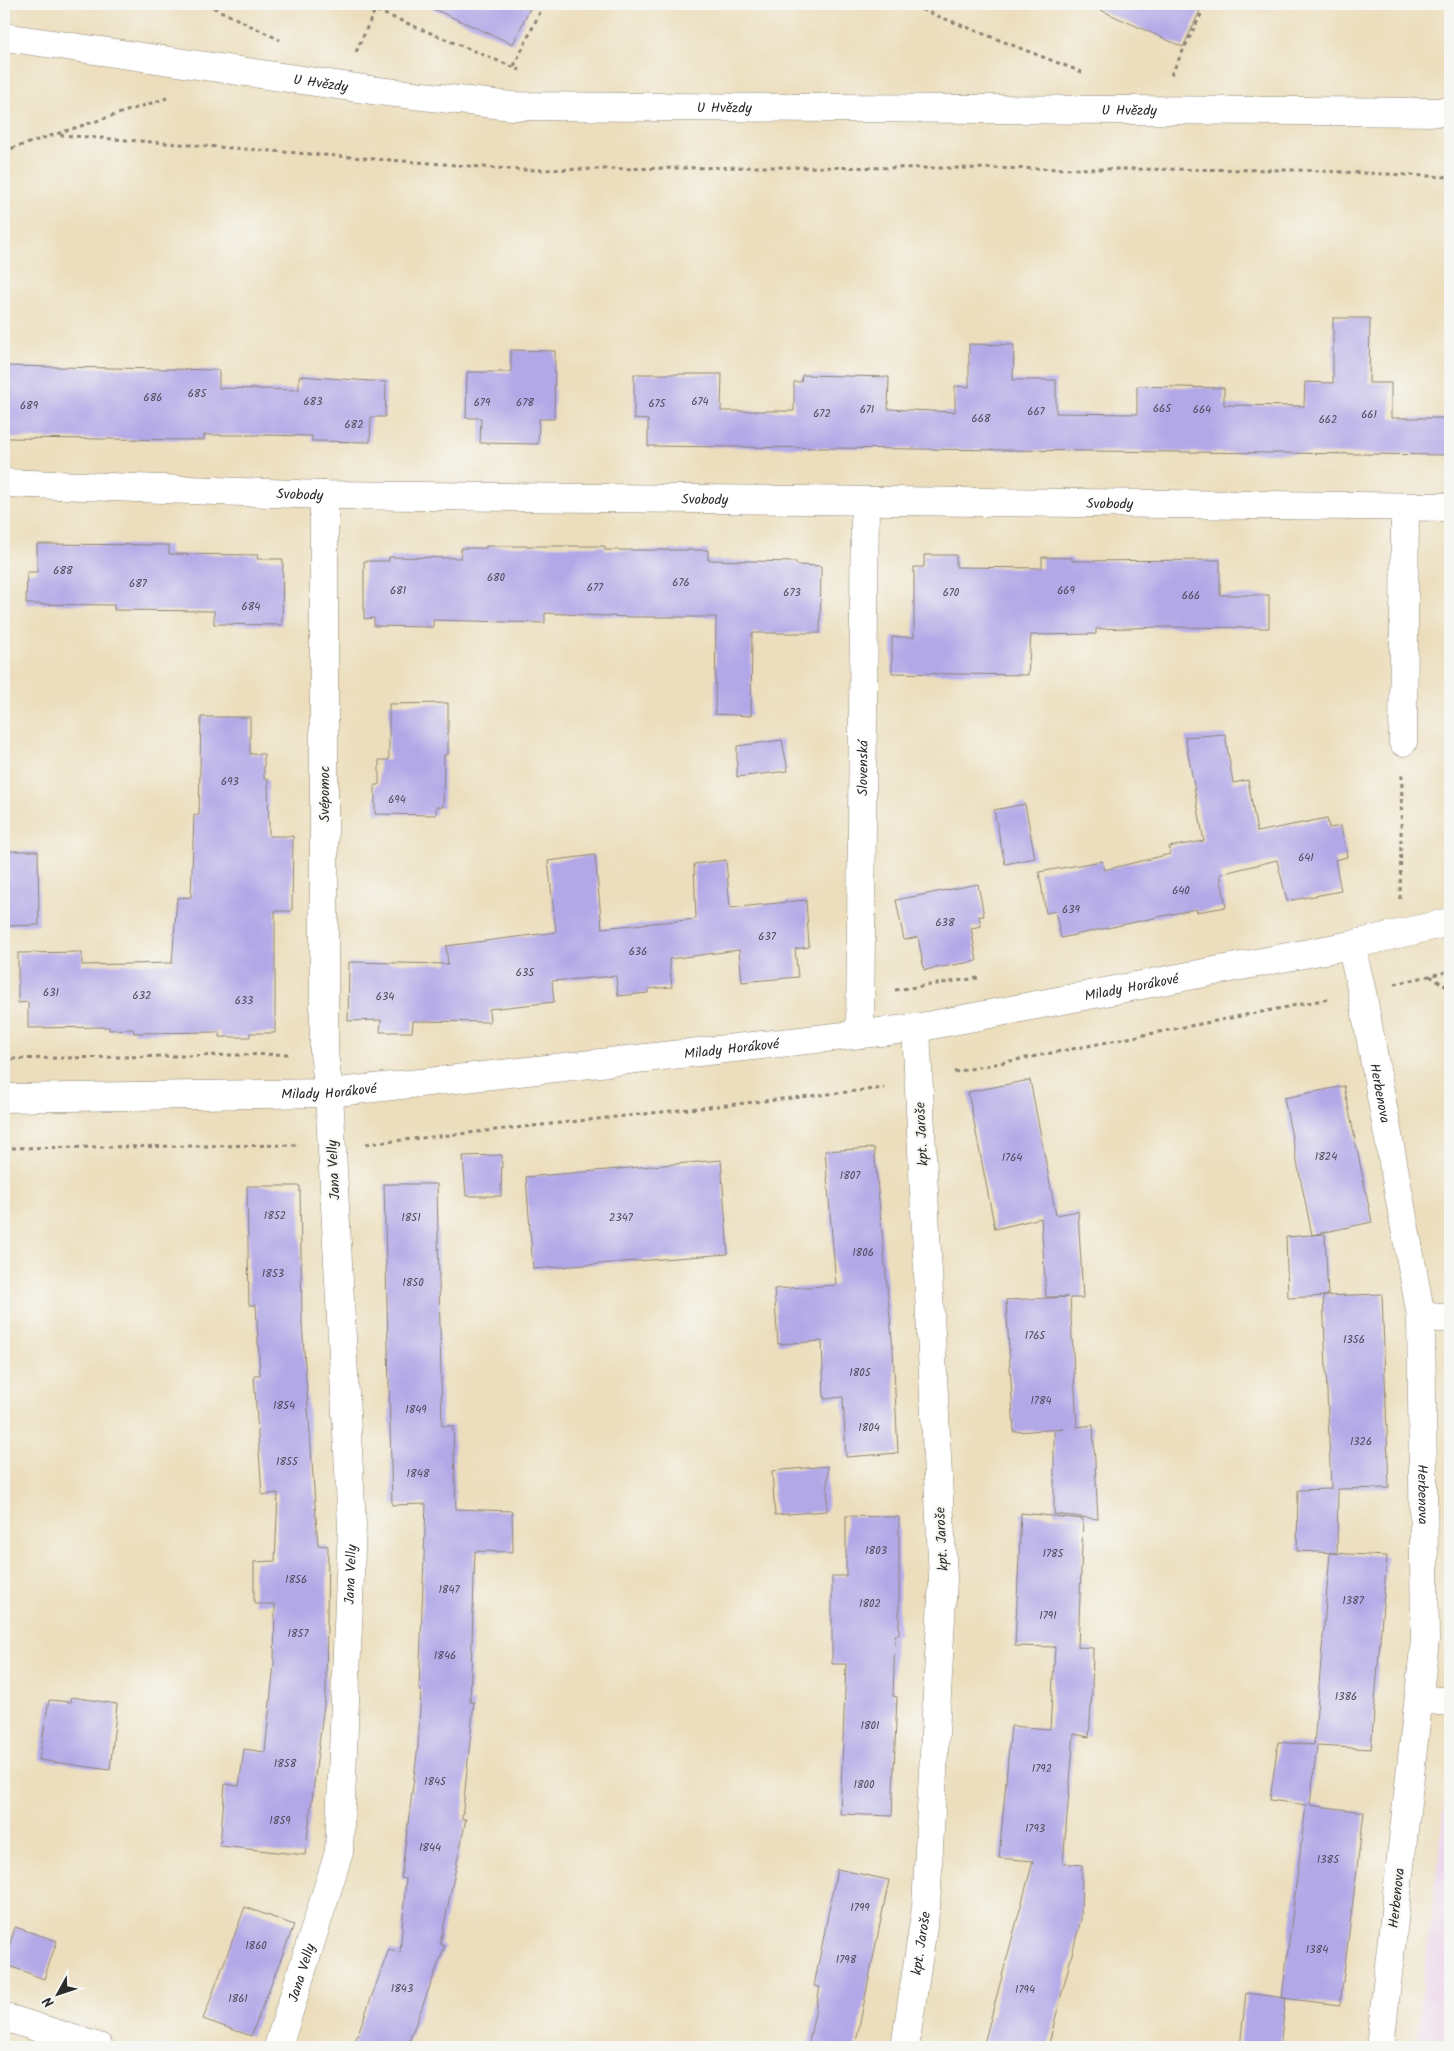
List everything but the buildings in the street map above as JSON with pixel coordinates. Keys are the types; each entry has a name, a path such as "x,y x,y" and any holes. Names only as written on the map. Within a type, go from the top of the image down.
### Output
{"street":[{"name":"U Hvězdy","path":"4,38 378,91 512,106 1450,112"},
{"name":"Svobody","path":"4,483 324,495 1450,508"},
{"name":"Svépomoc","path":"324,495 324,1053 329,1093"},
{"name":"Slovenská","path":"860,1034 865,501"},
{"path":"1403,742 1406,507"},
{"name":"Milady Horákové","path":"4,1098 329,1093 916,1028 1351,945 1450,922"},
{"name":"Herbenova","path":"1351,945 1421,1316 1425,1640 1380,2047"},
{"name":"kpt. Jaroše","path":"905,2047 926,1907 943,1579 916,1028"},
{"name":"Jana Velly","path":"278,2047 339,1852 352,1526 329,1093"},
{"path":"1421,1316 1450,1319"},
{"path":"1419,1699 1450,1702"},
{"path":"4,2016 99,2047"}],"path":[{"path":"206,4 285,42"},
{"path":"355,54 375,10 514,66 544,4"},
{"path":"908,4 1090,76"},
{"path":"1167,83 1206,4"},
{"path":"4,152 168,98"},
{"path":"60,135 522,170 760,167 1238,169 1450,177"},
{"path":"1400,904 1403,742"},
{"path":"1450,971 1429,976 1450,989"},
{"path":"861,996 988,976"},
{"path":"951,1073 1324,1000"},
{"path":"4,1059 324,1053"},
{"path":"377,1144 872,1091"},
{"path":"4,1148 306,1145"}],"shaded area":[{"path":"1450,1762 1450,2043 1416,2039"}]}
